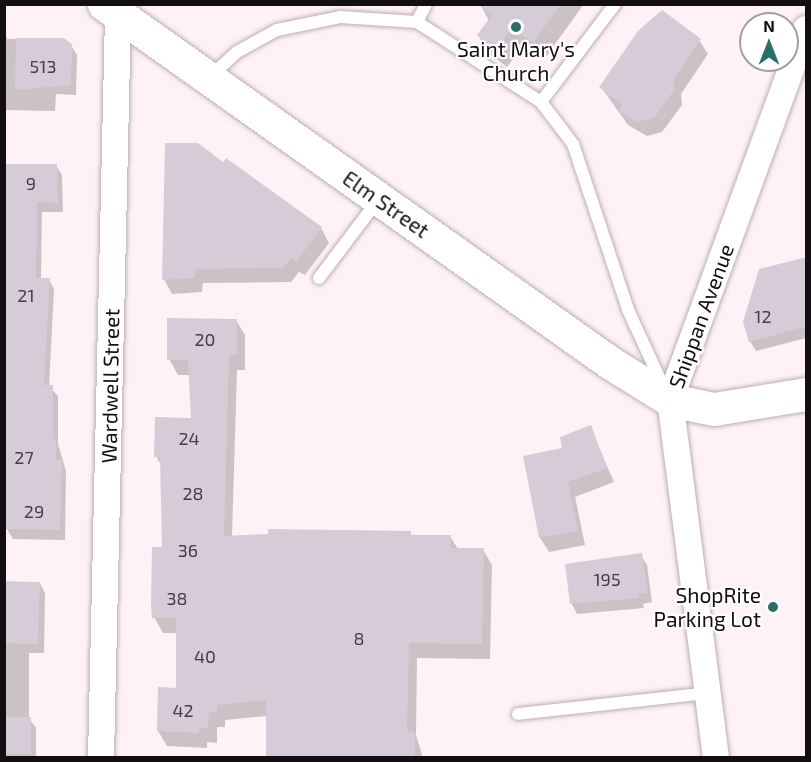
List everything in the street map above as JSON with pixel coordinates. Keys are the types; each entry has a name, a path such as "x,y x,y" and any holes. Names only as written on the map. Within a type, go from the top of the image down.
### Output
{"main road":[{"name":"Elm Street","path":"111,10 609,362 670,400"},
{"path":"670,400 714,409 807,394"}],"street":[{"name":"Wardwell Street","path":"101,758 111,10"},
{"name":"Shippan Avenue","path":"716,758 670,400 807,29"}],"lane":[{"path":"417,22 426,4"},
{"path":"541,102 615,4"},
{"path":"209,79 237,52 277,30 340,17 417,22 541,102 573,144 629,312 670,400"},
{"path":"318,278 379,199"},
{"path":"518,714 708,693"}],"building":[{"name":"Saint Mary's Church","path":"478,4 561,4 533,42 511,29 496,49 477,35 492,15"},
{"path":"662,10 701,39 674,79 674,90 654,118 637,122 618,110 622,105 599,87 638,31"},
{"path":"16,38 64,38 72,44 71,85 15,90"},
{"path":"165,143 198,143 223,162 226,158 322,227 296,262 291,258 283,268 195,269 195,278 162,280"},
{"path":"6,164 57,164 58,203 37,202 36,278 50,278 44,385 53,385 53,439 56,439 56,460 62,460 60,530 6,529"},
{"path":"807,257 807,326 749,342 743,322 759,269"},
{"path":"167,318 237,319 237,355 229,355 224,536 268,534 268,529 411,531 411,535 451,535 451,548 484,548 482,644 409,643 407,731 415,732 415,758 266,758 266,700 217,705 217,712 209,712 208,728 199,727 199,733 157,731 158,687 176,688 176,618 152,618 152,547 162,547 160,457 154,457 155,417 191,418 188,360 167,360"},
{"path":"591,425 607,468 568,482 578,531 539,538 523,456 562,448 560,437"},
{"path":"642,553 648,593 639,594 639,598 570,604 565,564"},
{"path":"4,581 40,582 38,644 4,643"},
{"path":"4,717 31,717 31,754 4,754"}],"place":[{"name":"Saint Mary's Church","path":"516,27"},
{"name":"ShopRite Parking Lot","path":"773,607"}]}
